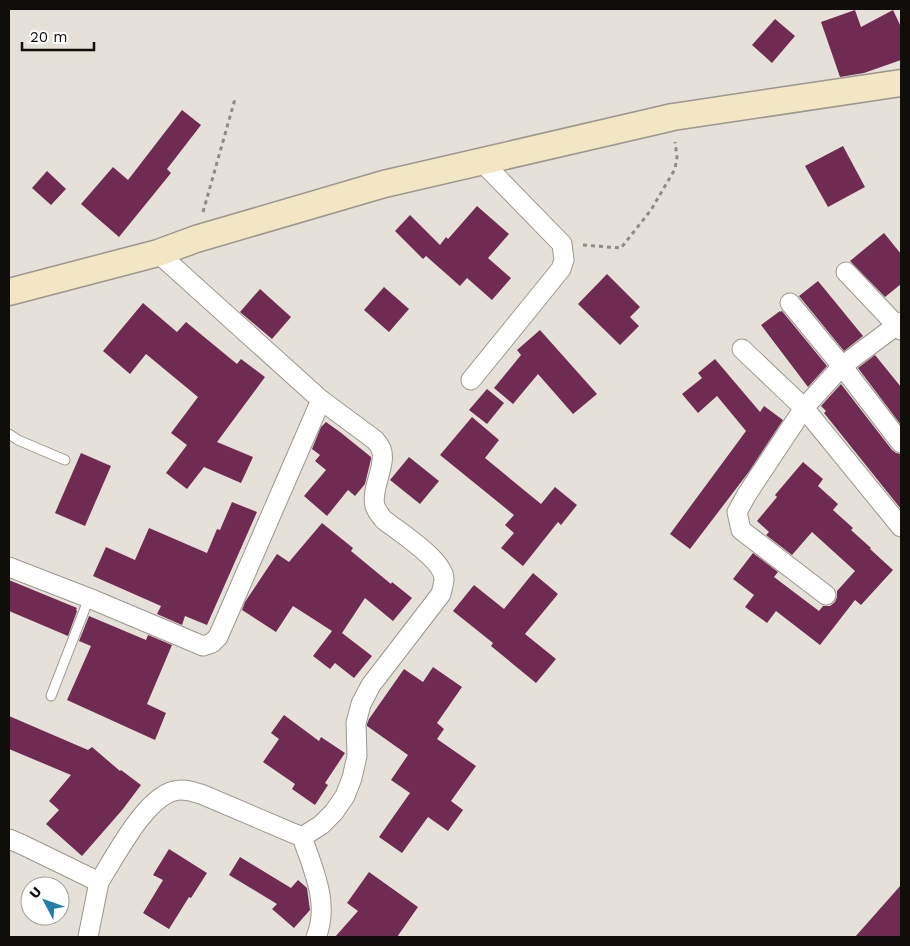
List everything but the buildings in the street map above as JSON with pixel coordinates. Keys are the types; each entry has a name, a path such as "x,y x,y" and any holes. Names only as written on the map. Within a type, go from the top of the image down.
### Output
{"street":[{"path":"9,292 158,253 196,239 384,184 673,117 901,83"},
{"path":"471,380 561,269 564,260 562,244 482,162"},
{"path":"158,253 320,400 375,440 381,447 384,456 374,498 378,513 384,520 430,556 439,565 444,578 441,594 371,685 361,704 356,723 357,756 352,778 345,796 334,812 321,825 302,837"},
{"path":"826,595 741,530 738,512 747,494 804,408 842,366 900,325 846,272"},
{"path":"790,303 842,366 901,443"},
{"path":"742,349 804,408 901,527"},
{"path":"9,567 203,646 216,641 320,400"},
{"path":"88,937 99,882 139,818 161,797 174,790 187,790 201,794 302,837 319,886 322,907 319,931 316,937"},
{"path":"9,839 23,844 99,882"}],"lane":[{"path":"9,434 18,440 65,460"},
{"path":"51,696 89,598"}],"path":[{"path":"196,239 235,99"},
{"path":"562,244 621,248 651,210 675,169 673,117"}]}
